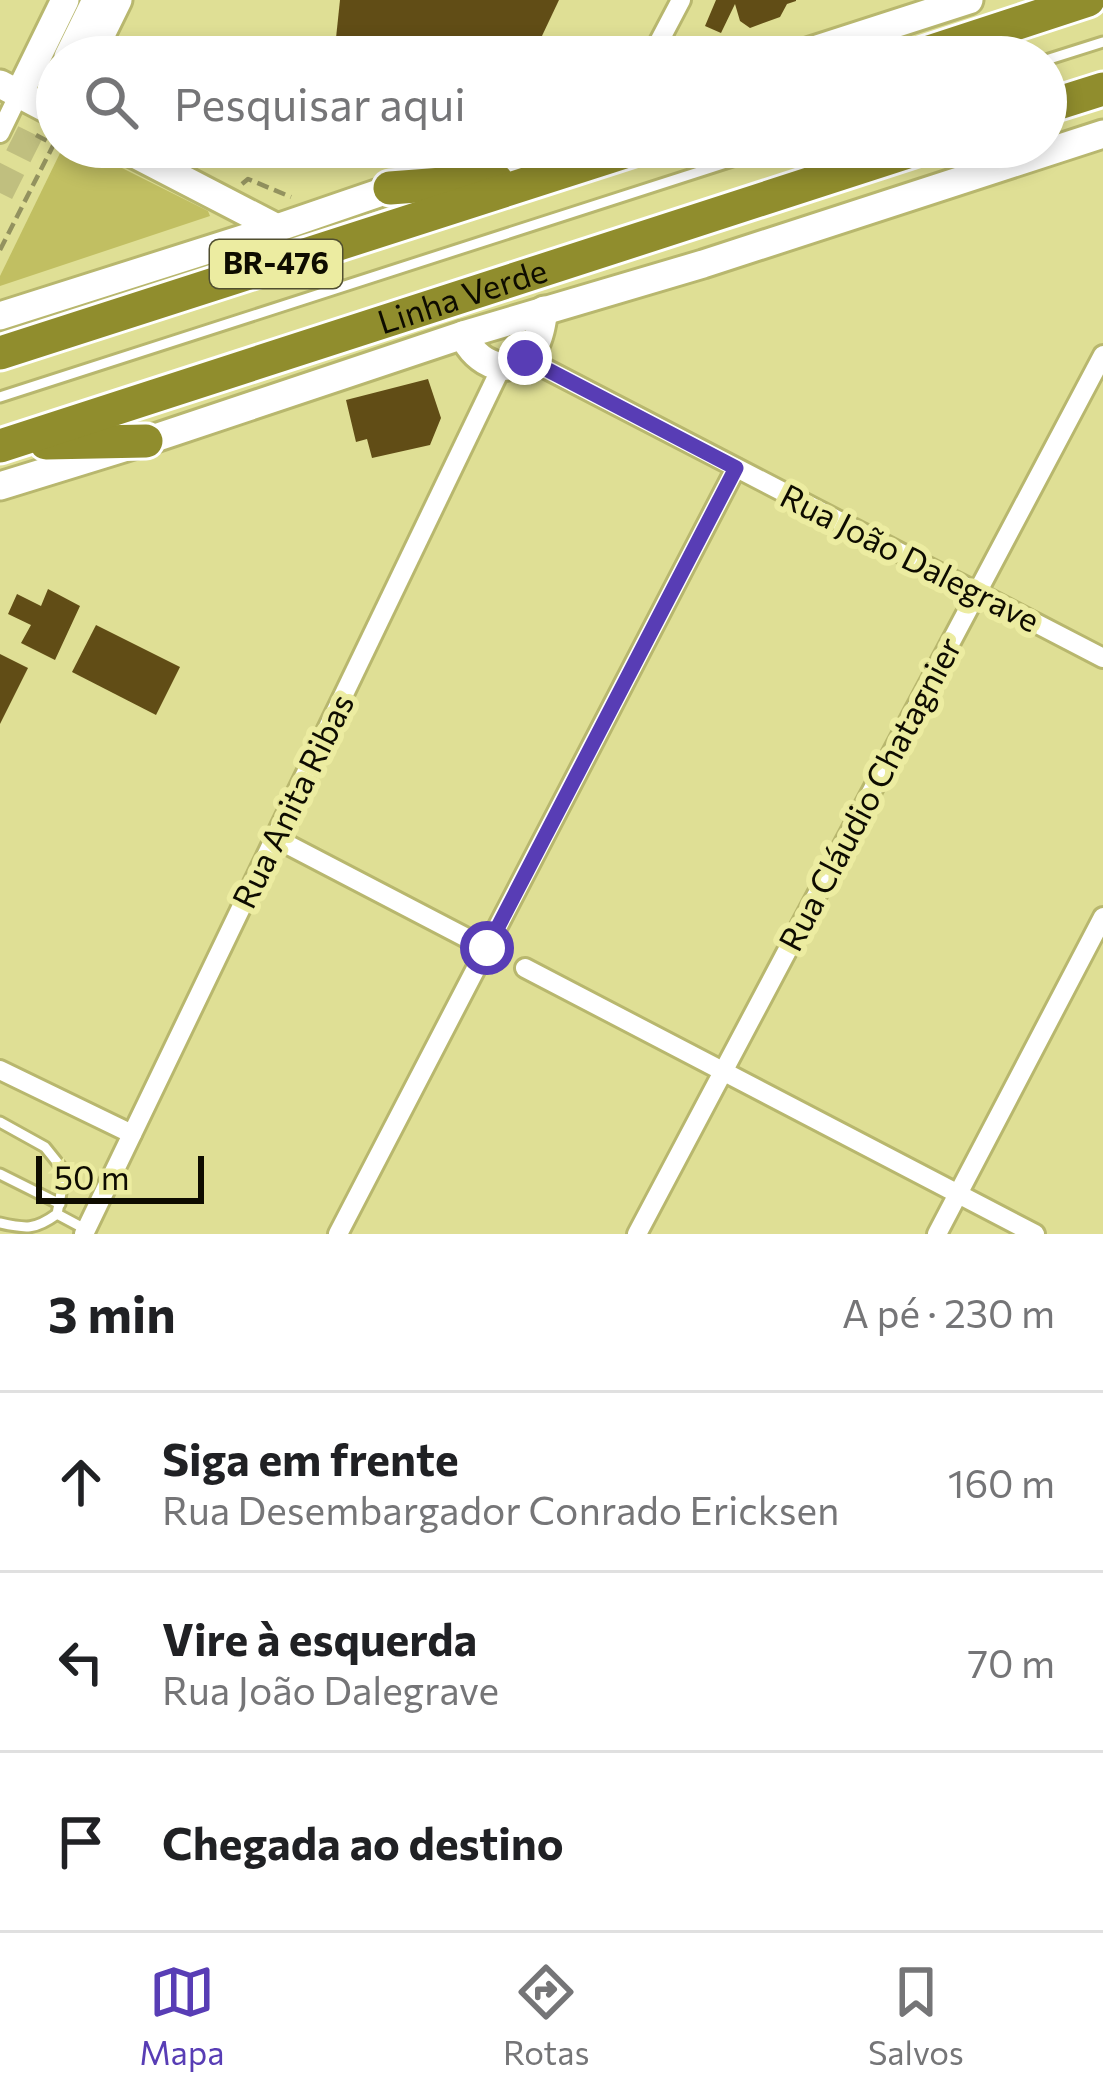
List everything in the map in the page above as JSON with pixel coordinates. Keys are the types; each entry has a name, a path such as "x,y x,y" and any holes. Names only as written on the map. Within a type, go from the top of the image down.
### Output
{"highway":[{"path":"978,36 1088,0"},
{"path":"1067,100 1103,88"},
{"name":"BR-476","path":"0,353 576,168"},
{"name":"Linha Verde","path":"4,445 858,168"},
{"path":"390,188 552,176"},
{"path":"4,445 146,441"}],"main road":[{"path":"43,36 65,0"},
{"path":"78,36 96,0"},
{"path":"100,36 118,0"},
{"path":"858,36 970,0"},
{"path":"10,89 36,47"},
{"path":"1067,146 1103,134"},
{"path":"161,168 277,229"},
{"path":"0,316 277,229 450,168"},
{"path":"0,486 998,168"},
{"path":"463,335 476,356 488,364 513,363 535,346 544,310"}],"street":[{"path":"662,36 681,0"},
{"path":"0,133 10,89"},
{"name":"Rua Cláudio Chatagnier","path":"637,1234 1103,355"},
{"name":"Rua João Dalegrave","path":"513,363 736,468 1103,658"},
{"name":"Rua Anita Ribas","path":"86,1232 275,838 513,363"},
{"path":"338,1234 736,468"},
{"path":"275,838 487,948"},
{"path":"937,1234 1103,917"},
{"path":"525,968 1035,1234"},
{"path":"0,1070 132,1134"}],"lane":[{"path":"1067,53 1103,42"},
{"path":"0,397 711,168"},
{"path":"0,1122 45,1147 65,1172 58,1209 40,1226 0,1223"},
{"path":"0,1174 86,1232"}],"path":[{"path":"0,250 41,168"}],"shaded area":[{"path":"53,168 122,168 210,216 0,286 0,276"}],"building":[{"path":"340,0 559,0 542,36 336,36"},
{"path":"716,0 796,1 787,4 780,17 750,28 740,21 735,4 721,33 705,26"},
{"path":"428,379 441,418 430,445 372,458 367,439 356,442 346,400"},
{"path":"48,589 80,606 55,660 21,643 31,625 8,614 17,594 41,606"},
{"path":"96,625 180,667 156,715 72,672"},
{"path":"0,654 28,668 0,724"}],"tunnel":[{"path":"0,193 36,121"}],"route":[{"path":"487,948 736,468 525,358"}]}
